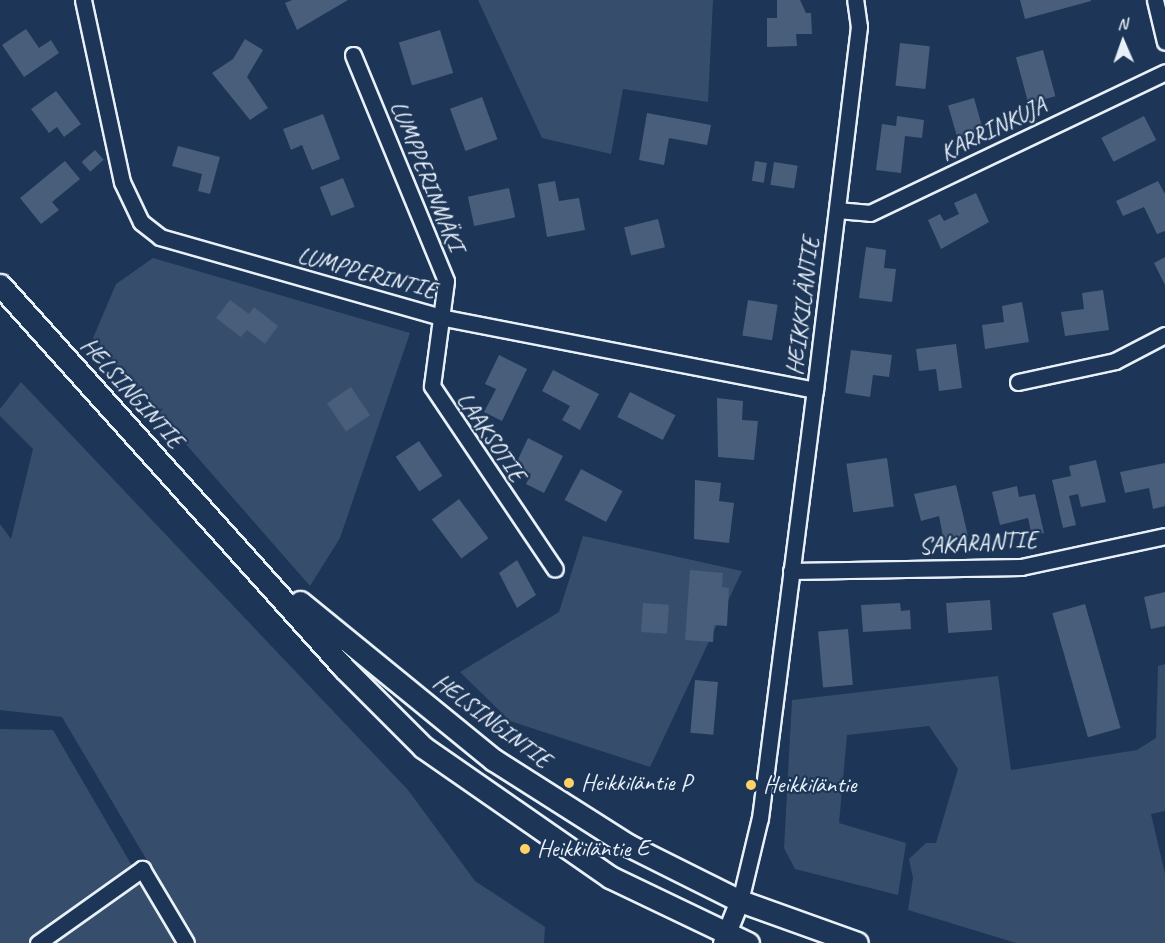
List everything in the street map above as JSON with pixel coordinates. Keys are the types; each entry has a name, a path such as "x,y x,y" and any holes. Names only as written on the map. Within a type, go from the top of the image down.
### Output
{"main road":[{"name":"HELSINGINTIE","path":"0,285 251,561 344,668 423,747 610,877 724,939 748,943"},
{"name":"HELSINGINTIE","path":"251,561 494,760 628,845 740,901 857,943"}],"street":[{"name":"LUMPPERINTIE","path":"83,0 122,182 141,222 160,237 186,247 440,317 815,390"},
{"name":"HEIKKILÄNTIE","path":"740,901 760,818 815,390 859,27 855,0"},
{"path":"1155,0 1165,42"},
{"name":"LUMPPERINMÄKI","path":"353,55 435,249 446,281 440,317"},
{"name":"KARRINKUJA","path":"837,210 870,213 1165,72"},
{"name":"LAAKSOTIE","path":"440,317 432,386 555,569"},
{"path":"1018,382 1115,361 1165,335"},
{"name":"SAKARANTIE","path":"791,571 1021,567 1165,536"},
{"path":"38,943 142,868 186,943"},
{"path":"724,939 740,901"}],"shaded area":[{"path":"478,0 713,0 708,102 623,89 611,154 542,138"},
{"path":"153,258 410,333 340,538 310,586 93,338 116,284"},
{"path":"21,382 408,790 475,881 545,927 544,943 196,943 62,717 0,710 0,524 11,539 33,449 0,416 0,409"},
{"path":"583,536 742,571 650,767 510,721 460,672 559,612"},
{"path":"1165,664 1165,811 1151,814 1165,874 1165,943 1016,943 908,910 913,878 909,859 926,843 936,843 958,769 929,726 847,735 839,823 906,843 898,895 795,869 784,848 792,700 998,676 1011,770 1137,750 1156,738 1158,666"},
{"path":"0,729 53,730 177,943 0,943"}],"building":[{"path":"292,0 348,0 297,30 285,3"},
{"path":"777,0 800,0 806,13 811,13 812,34 796,34 797,46 767,47 767,18 777,18"},
{"path":"1020,0 1091,0 1091,1 1025,19"},
{"path":"26,29 39,48 51,40 59,53 24,77 2,45"},
{"path":"440,30 453,73 412,86 399,43"},
{"path":"245,39 263,50 247,77 268,108 250,120 212,73 233,59"},
{"path":"900,43 930,46 925,89 896,86"},
{"path":"1043,50 1055,96 1028,104 1016,57"},
{"path":"56,91 81,124 64,137 57,127 49,133 31,109"},
{"path":"482,97 497,139 465,151 450,109"},
{"path":"974,98 984,132 958,139 948,105"},
{"path":"647,113 711,125 707,145 669,138 664,165 639,160"},
{"path":"323,114 340,159 312,170 302,145 291,150 283,129"},
{"path":"897,116 924,120 922,138 905,136 901,173 876,170 882,124 896,126"},
{"path":"1144,116 1156,140 1113,162 1101,138"},
{"path":"178,146 220,157 210,194 198,191 202,174 172,166"},
{"path":"95,150 104,160 90,172 82,162"},
{"path":"65,161 80,179 52,202 59,210 41,224 20,198"},
{"path":"755,161 767,163 764,183 752,181"},
{"path":"774,162 798,166 794,188 770,185"},
{"path":"343,178 355,207 331,216 320,187"},
{"path":"555,181 559,201 579,198 585,230 547,237 538,184"},
{"path":"1158,181 1165,194 1165,231 1157,234 1144,207 1123,216 1116,201"},
{"path":"509,188 515,217 474,226 468,197"},
{"path":"976,193 989,222 941,249 928,220 940,214 944,221 959,214 954,203"},
{"path":"658,219 665,247 631,256 624,227"},
{"path":"866,247 886,250 884,268 896,269 892,302 859,298"},
{"path":"1165,257 1165,285 1154,263"},
{"path":"1103,290 1109,330 1065,336 1061,312 1084,309 1082,293"},
{"path":"230,300 249,314 254,307 278,326 265,344 247,330 241,337 216,318"},
{"path":"748,300 778,305 772,340 742,336"},
{"path":"1022,302 1029,342 985,349 982,325 1004,322 1002,306"},
{"path":"956,344 962,388 939,391 936,369 919,371 916,349"},
{"path":"851,350 892,355 889,377 873,375 870,397 845,393"},
{"path":"499,355 527,369 502,421 484,412 496,389 485,384"},
{"path":"553,370 599,394 580,430 562,420 570,406 542,391"},
{"path":"351,387 370,415 346,431 327,403"},
{"path":"630,392 675,415 663,440 617,417"},
{"path":"717,398 743,401 742,420 758,421 754,460 718,457"},
{"path":"528,438 563,456 544,493 526,484 531,474 515,466"},
{"path":"419,441 442,476 419,491 396,457"},
{"path":"887,458 894,507 853,512 846,464"},
{"path":"1096,460 1106,502 1081,507 1078,494 1069,496 1076,525 1063,528 1052,480 1071,476 1069,466"},
{"path":"1165,463 1165,506 1153,509 1149,488 1125,493 1120,472"},
{"path":"581,469 622,491 606,522 565,500"},
{"path":"695,480 721,483 719,501 734,503 729,543 694,539"},
{"path":"956,485 968,536 944,542 939,516 921,521 914,494"},
{"path":"1017,486 1019,497 1035,494 1044,533 1032,536 1028,518 1000,525 992,492"},
{"path":"459,499 488,538 461,559 432,519"},
{"path":"517,560 536,595 517,608 499,573"},
{"path":"690,570 723,573 722,587 729,588 727,626 714,625 713,642 685,640"},
{"path":"1165,592 1165,626 1151,629 1144,597"},
{"path":"990,600 992,630 948,633 946,603"},
{"path":"643,603 669,605 667,634 641,632"},
{"path":"900,603 901,611 910,610 911,629 863,632 861,605"},
{"path":"1085,604 1121,728 1088,737 1052,613"},
{"path":"848,629 853,685 823,687 818,632"},
{"path":"695,680 718,682 713,735 690,733"}],"place":[{"name":"Heikkiläntie P","path":"569,783"},
{"name":"Heikkiläntie","path":"751,785"},
{"name":"Heikkiläntie E","path":"525,849"}]}
